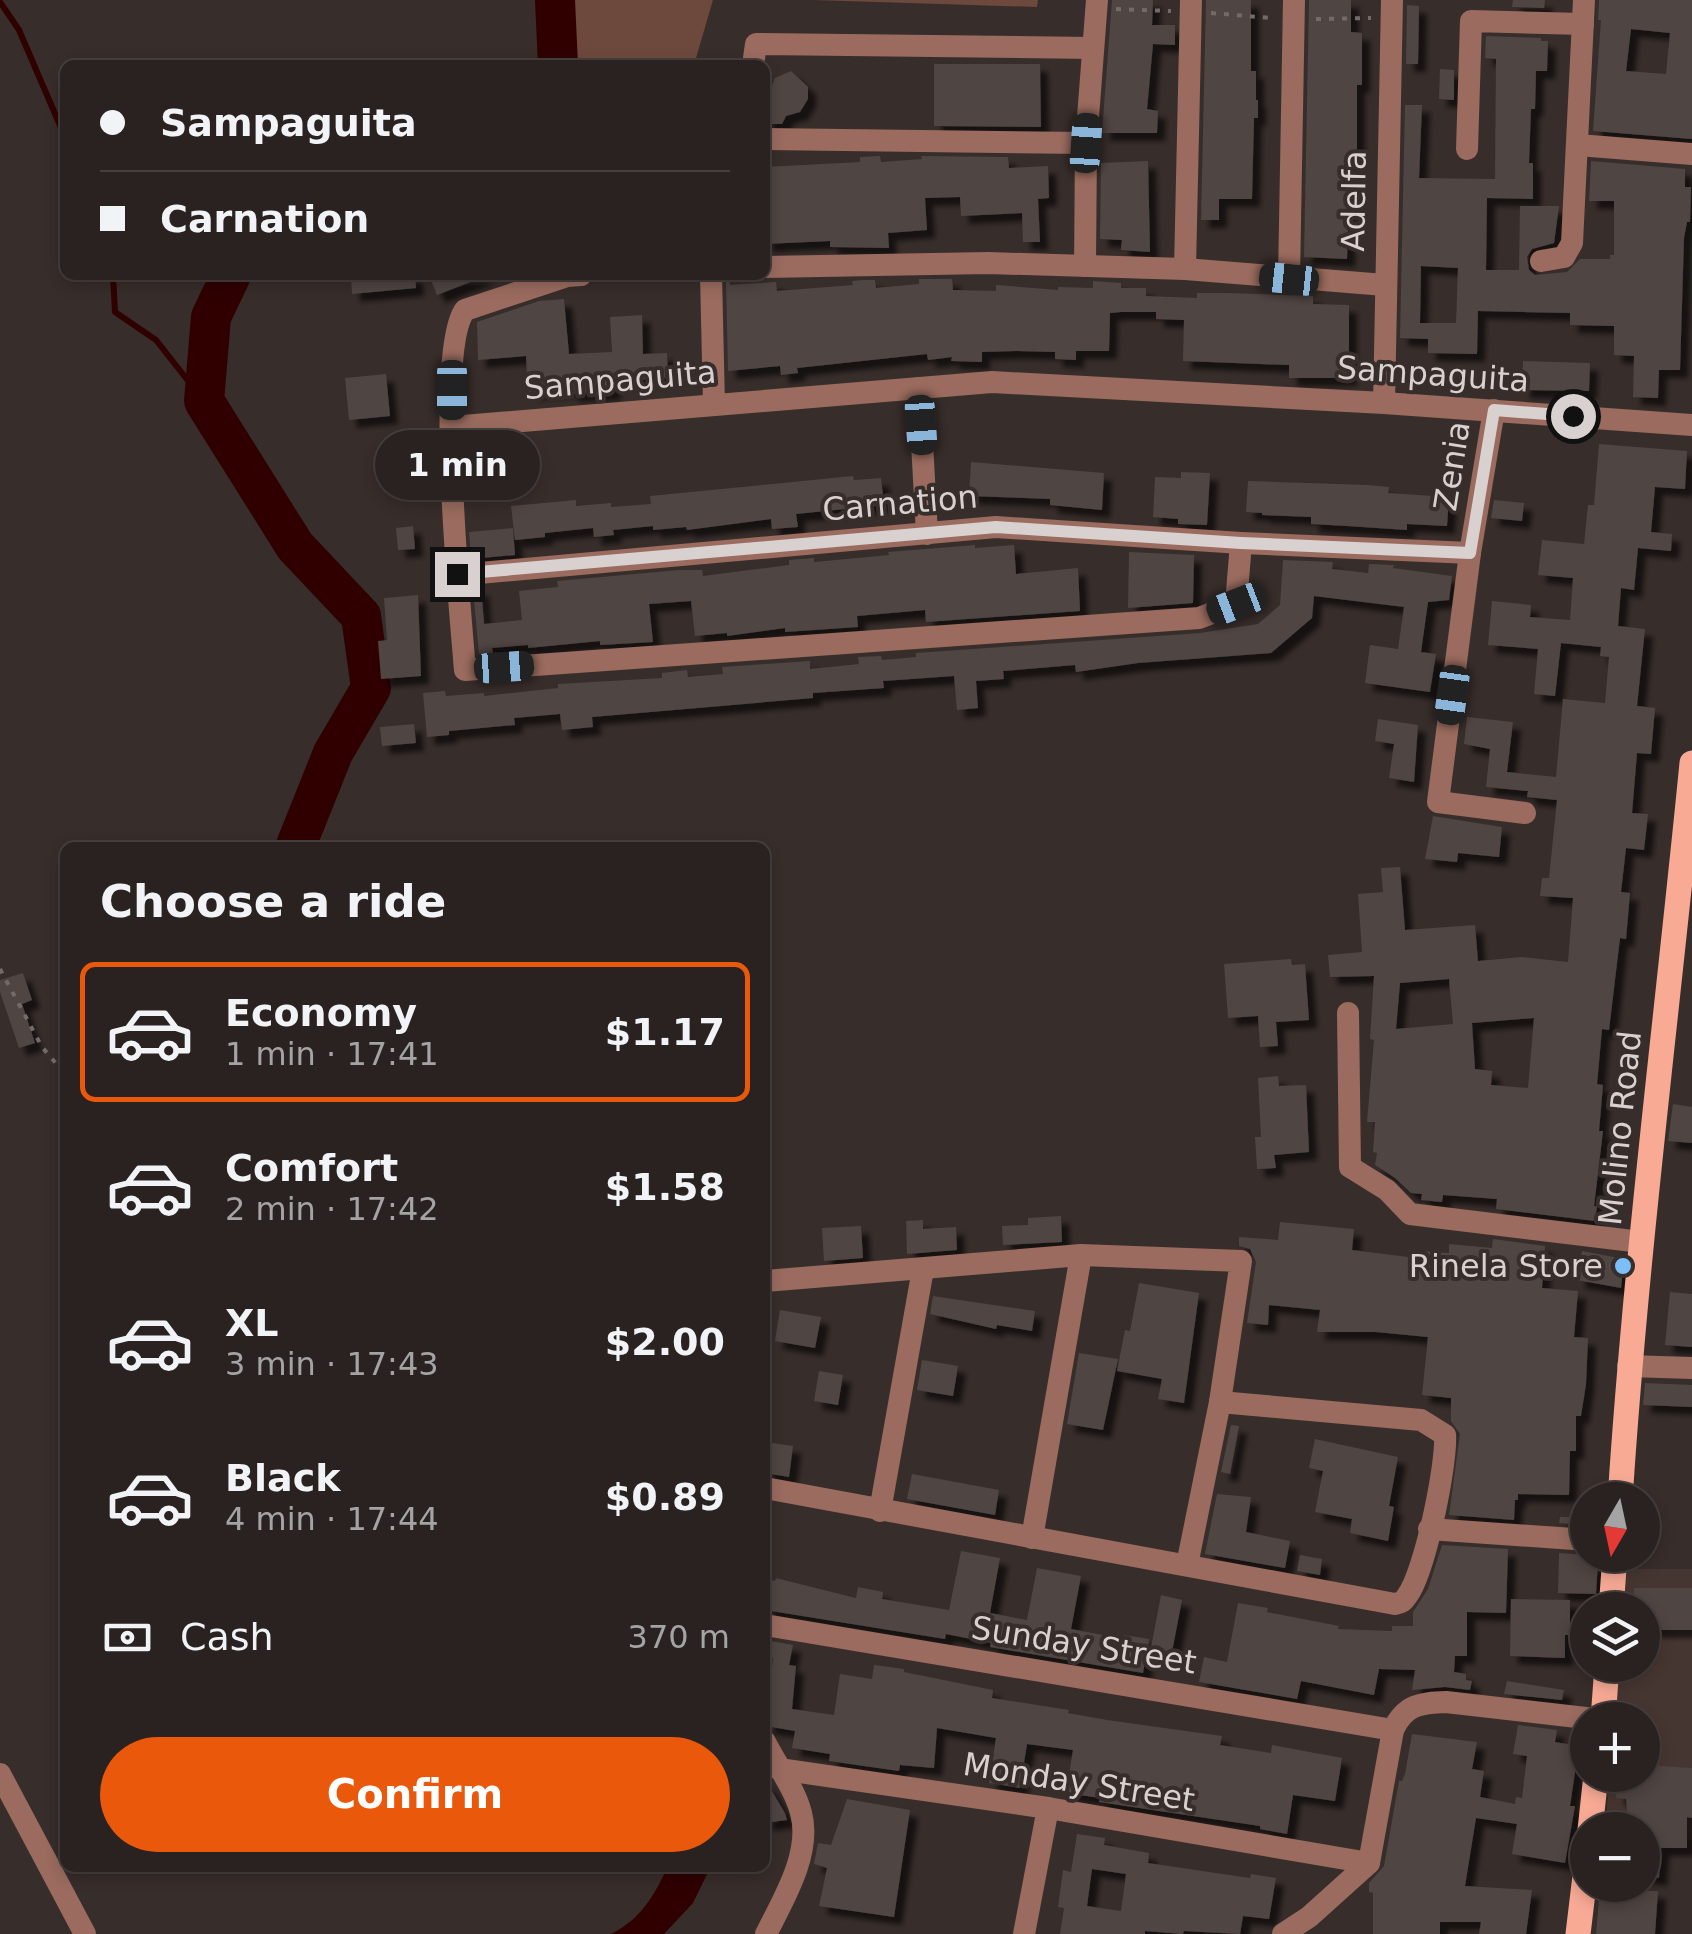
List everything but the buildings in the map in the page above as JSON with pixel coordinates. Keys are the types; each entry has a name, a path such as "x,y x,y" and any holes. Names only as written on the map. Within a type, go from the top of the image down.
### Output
{"main road":[{"name":"Molino Road","path":"1621,1482 1640,1242 1689,818 1692,762"},
{"path":"1578,1934 1582,1902"}],"street":[{"path":"1542,260 1558,259 1570,249 1584,0"},
{"path":"1085,266 1086,143 1097,4"},
{"path":"1185,269 1190,6"},
{"name":"Adelfa","path":"1384,403 1391,9"},
{"path":"1289,279 1294,10"},
{"path":"1467,149 1471,22 1582,24"},
{"path":"754,60 756,44 1093,48"},
{"path":"770,139 1086,143"},
{"path":"1578,145 1692,154"},
{"path":"770,266 988,264 1185,269 1385,285"},
{"path":"555,280 463,311 454,334 452,426 465,670 1199,618 1236,604 1241,543"},
{"path":"710,280 714,406"},
{"name":"Sampaguita","path":"452,426 992,382 1384,403 1692,425"},
{"path":"919,388 927,534"},
{"name":"Zenia","path":"1494,410 1470,553 1438,802 1526,813"},
{"name":"Carnation","path":"457,574 996,527 1470,553"},
{"path":"1348,1013 1350,1167 1387,1190 1410,1214 1640,1242"},
{"path":"1032,1538 1081,1255"},
{"path":"770,1281 1081,1255 1241,1260 1220,1402 1188,1565"},
{"path":"880,1511 923,1268"},
{"path":"1628,1366 1692,1368"},
{"path":"770,1489 1395,1604 1406,1598 1414,1584 1429,1530 1446,1452 1445,1435 1421,1420 1220,1402"},
{"path":"1429,1530 1570,1539"},
{"name":"Sunday Street","path":"770,1626 1393,1730"},
{"path":"1283,1934 1369,1863 1393,1730 1400,1715 1426,1702 1570,1717"},
{"path":"766,1934 794,1874 802,1831 801,1813 770,1752"},
{"name":"Monday Street","path":"779,1769 1048,1808 1369,1863"},
{"path":"0,1774 85,1934"},
{"path":"1024,1934 1048,1808"}],"path":[{"path":"1097,4 1391,9"},
{"path":"0,970 42,1047 60,1068"}],"shaded area":[{"path":"555,0 713,0 695,60 558,60"},
{"path":"813,0 1038,0 1037,7"},
{"path":"1692,1569 1692,1840 1660,1842 1660,1812 1607,1812 1608,1792 1660,1792 1660,1702 1616,1702 1617,1682 1660,1682 1660,1592 1625,1592 1627,1572"},
{"path":"665,1872 708,1872 693,1903 664,1934 611,1934 630,1922"}],"waterway":[{"path":"555,0 558,60"},
{"path":"0,2 19,30 60,125"},
{"path":"113,280 115,312 156,340 204,401"},
{"path":"229,280 211,317 204,401 295,546 361,616 371,688 333,753 297,842"}],"place":[{"name":"Rinela Store","path":"1623,1266"}],"route":[{"path":"457,574 996,527 1470,553 1494,410 1573,416"}]}
